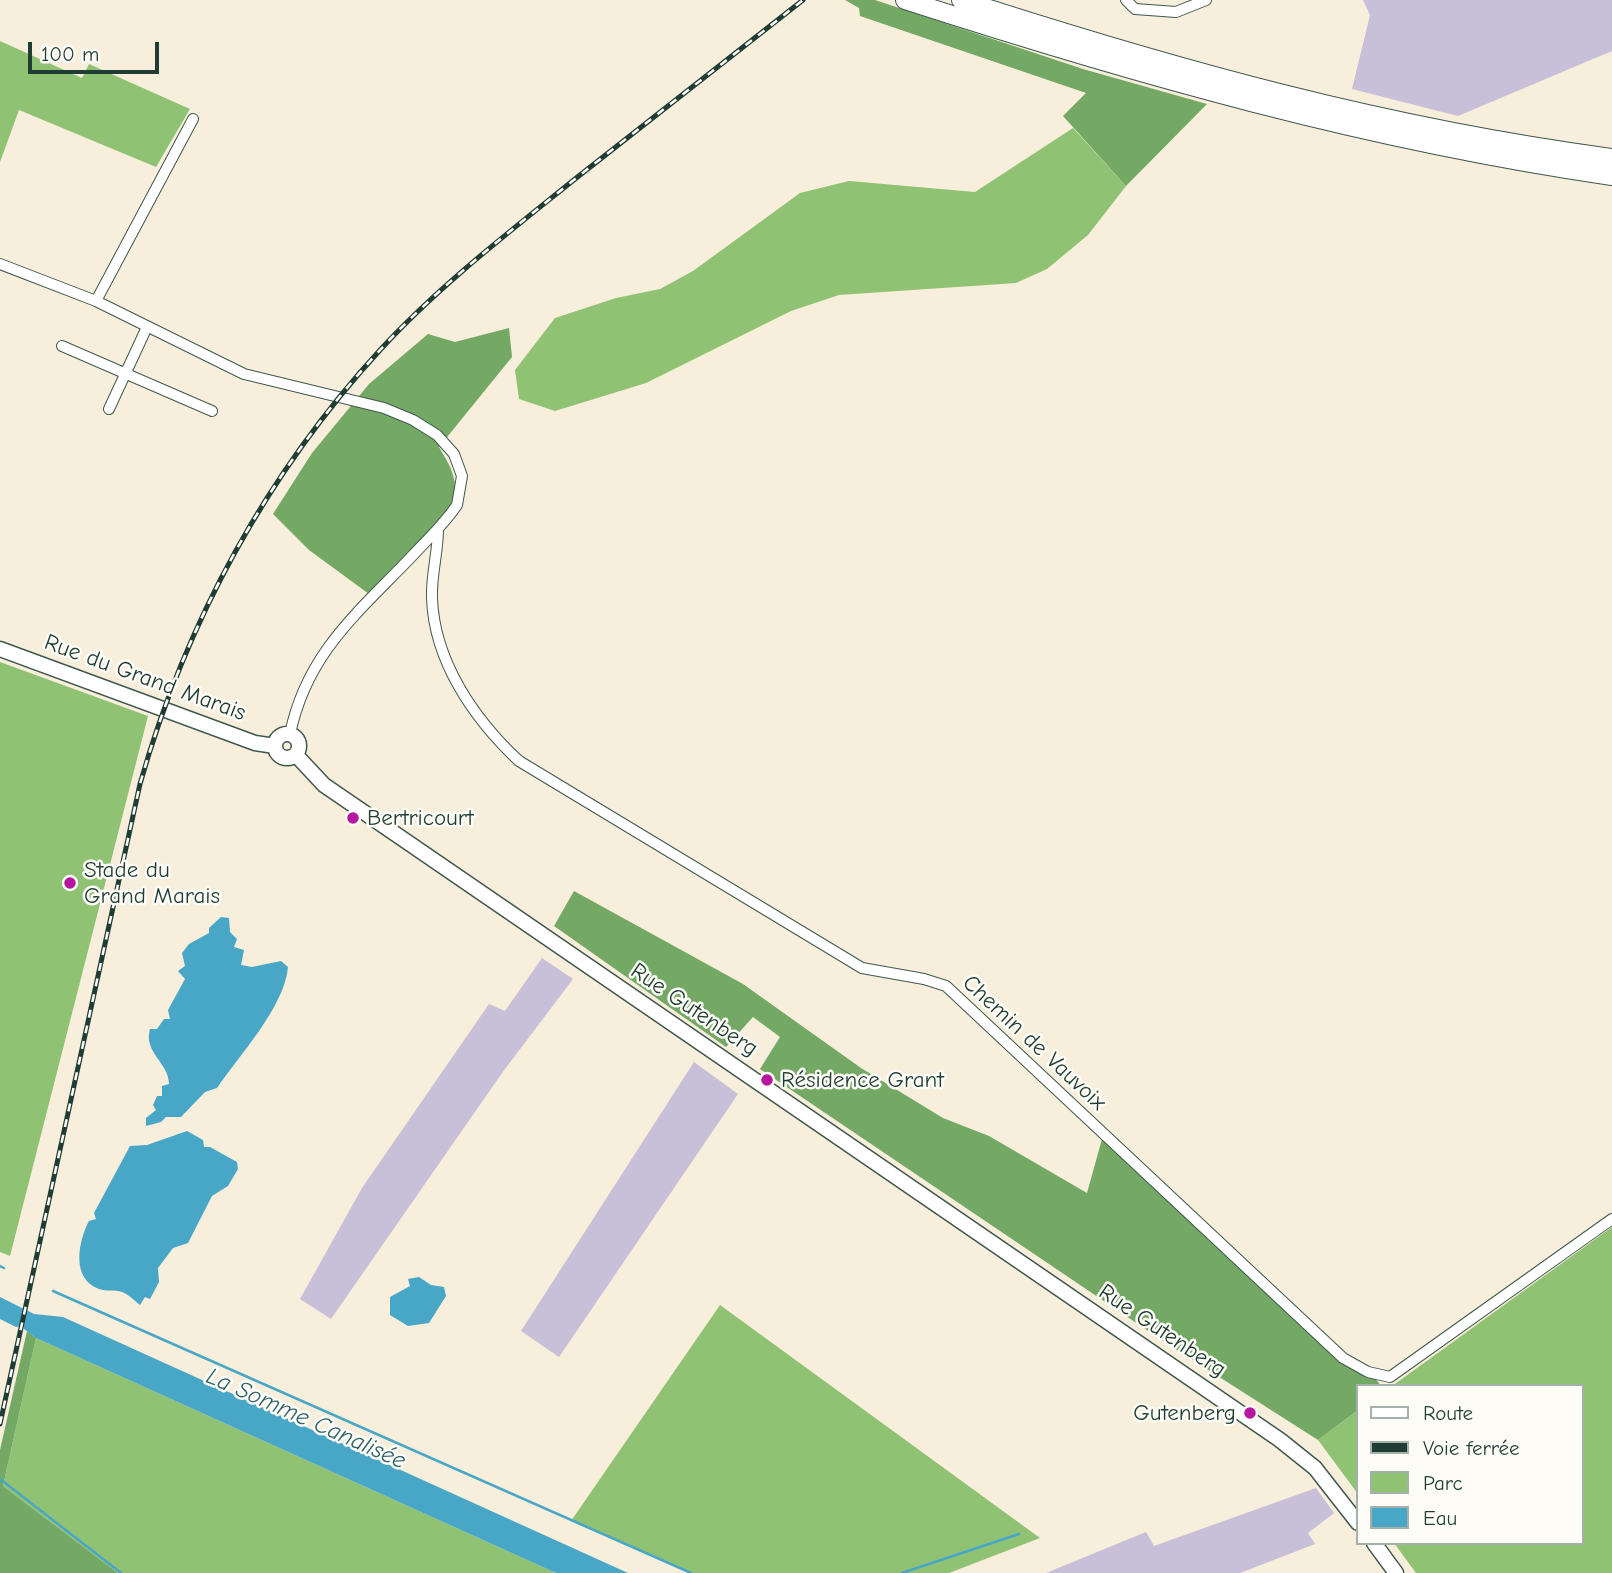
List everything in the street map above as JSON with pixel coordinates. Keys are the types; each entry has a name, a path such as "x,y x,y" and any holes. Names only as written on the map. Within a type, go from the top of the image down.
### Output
{"highway":[{"path":"905,0 1071,52 1315,119 1443,148 1612,176"},
{"path":"961,0 1235,84 1322,106 1458,135 1612,159"}],"street":[{"path":"1126,0 1135,9 1176,12 1206,0"},
{"path":"96,301 193,119"},
{"path":"0,264 96,301 244,374 398,413 425,427 446,444 459,464 462,486 457,505 438,529 333,640 313,667 290,734"},
{"path":"110,409 147,327"},
{"path":"62,345 212,411"},
{"name":"Chemin de Vauvoix","path":"438,529 432,601 442,652 474,712 491,735 519,761 862,968 924,979 946,986 1343,1357 1368,1372 1390,1377 1612,1219"},
{"name":"Rue du Grand Marais","path":"0,649 255,743 275,746"},
{"path":"290,734 299,743 296,755 285,758 278,754 275,746 280,737 290,734"},
{"name":"Rue Gutenberg","path":"296,755 324,785 1280,1440 1315,1468 1356,1520"},
{"path":"1375,1545 1396,1573"}],"shaded area":[{"path":"1363,0 1612,0 1612,51 1458,116 1352,89 1370,15"},
{"path":"542,958 573,979 502,1073 331,1319 300,1299 362,1188 489,1004 505,1011"},
{"path":"694,1062 738,1094 559,1357 521,1331"},
{"path":"1316,1488 1334,1513 1308,1533 1315,1544 1240,1573 1046,1573 1146,1532 1154,1546"}],"green space":[{"path":"845,0 875,0 1083,69 1207,104 1126,186 1063,116 1086,93 860,16 859,8"},
{"path":"0,41 82,78 89,64 190,109 156,167 19,110 0,162"},
{"path":"1073,128 1126,186 1088,235 1047,269 1016,283 839,295 791,311 646,383 555,411 519,399 515,370 555,318 616,298 660,289 693,271 800,193 849,181 975,192"},
{"path":"509,328 512,357 439,447 453,476 455,497 451,506 431,532 369,594 309,550 273,514 312,453 369,384 428,334 455,342"},
{"path":"0,662 148,716 10,1256 0,1252"},
{"path":"574,891 743,984 861,1068 943,1118 989,1136 1087,1193 1102,1139 1338,1356 1375,1378 1380,1384 1356,1384 1356,1412 1318,1440 1166,1343 760,1069 780,1037 753,1017 726,1047 554,926"},
{"path":"1612,1227 1612,1573 1416,1573 1395,1545 1584,1545 1584,1384 1395,1384"},
{"path":"720,1305 1040,1538 949,1573 690,1573 571,1521"},
{"path":"27,1331 36,1338 3,1486 118,1573 0,1573 0,1450"},
{"path":"36,1338 556,1573 118,1573 3,1486"},
{"path":"1356,1412 1356,1491 1318,1440"}],"water":[{"path":"221,917 229,918 230,932 237,939 234,947 244,950 241,965 252,967 281,961 288,967 285,982 270,1014 217,1088 205,1092 181,1117 166,1117 161,1122 146,1126 146,1118 156,1110 153,1105 157,1096 162,1096 162,1086 169,1084 165,1070 150,1044 150,1029 157,1029 164,1019 170,1019 168,1010 185,979 178,971 185,966 182,953 189,944 209,933 209,928"},
{"path":"187,1131 203,1140 204,1147 210,1147 237,1162 238,1169 228,1186 212,1196 188,1243 173,1248 158,1268 159,1282 150,1299 145,1297 140,1305 122,1292 102,1290 90,1284 84,1277 79,1259 82,1239 89,1221 96,1219 94,1213 130,1146 147,1145"},
{"path":"419,1277 431,1285 444,1287 446,1296 429,1323 408,1326 390,1315 390,1297 410,1286 408,1279"},
{"path":"0,1297 34,1314 63,1317 628,1573 556,1573 36,1338 24,1329 24,1326 16,1327 0,1319"}],"waterway":[{"path":"0,1266 4,1268"},
{"name":"La Somme Canalisée","path":"53,1291 691,1573"},
{"path":"0,1479 121,1573"},
{"path":"902,1573 1019,1534"}],"railway":[{"path":"0,1424 140,784 181,665 235,552 302,446 340,397 403,326 499,240 803,0"}],"place":[{"name":"Bertricourt","path":"353,818"},
{"name":"Stade du Grand Marais","path":"70,883"},
{"name":"Résidence Grant","path":"767,1080"},
{"name":"Gutenberg","path":"1250,1413"}]}
